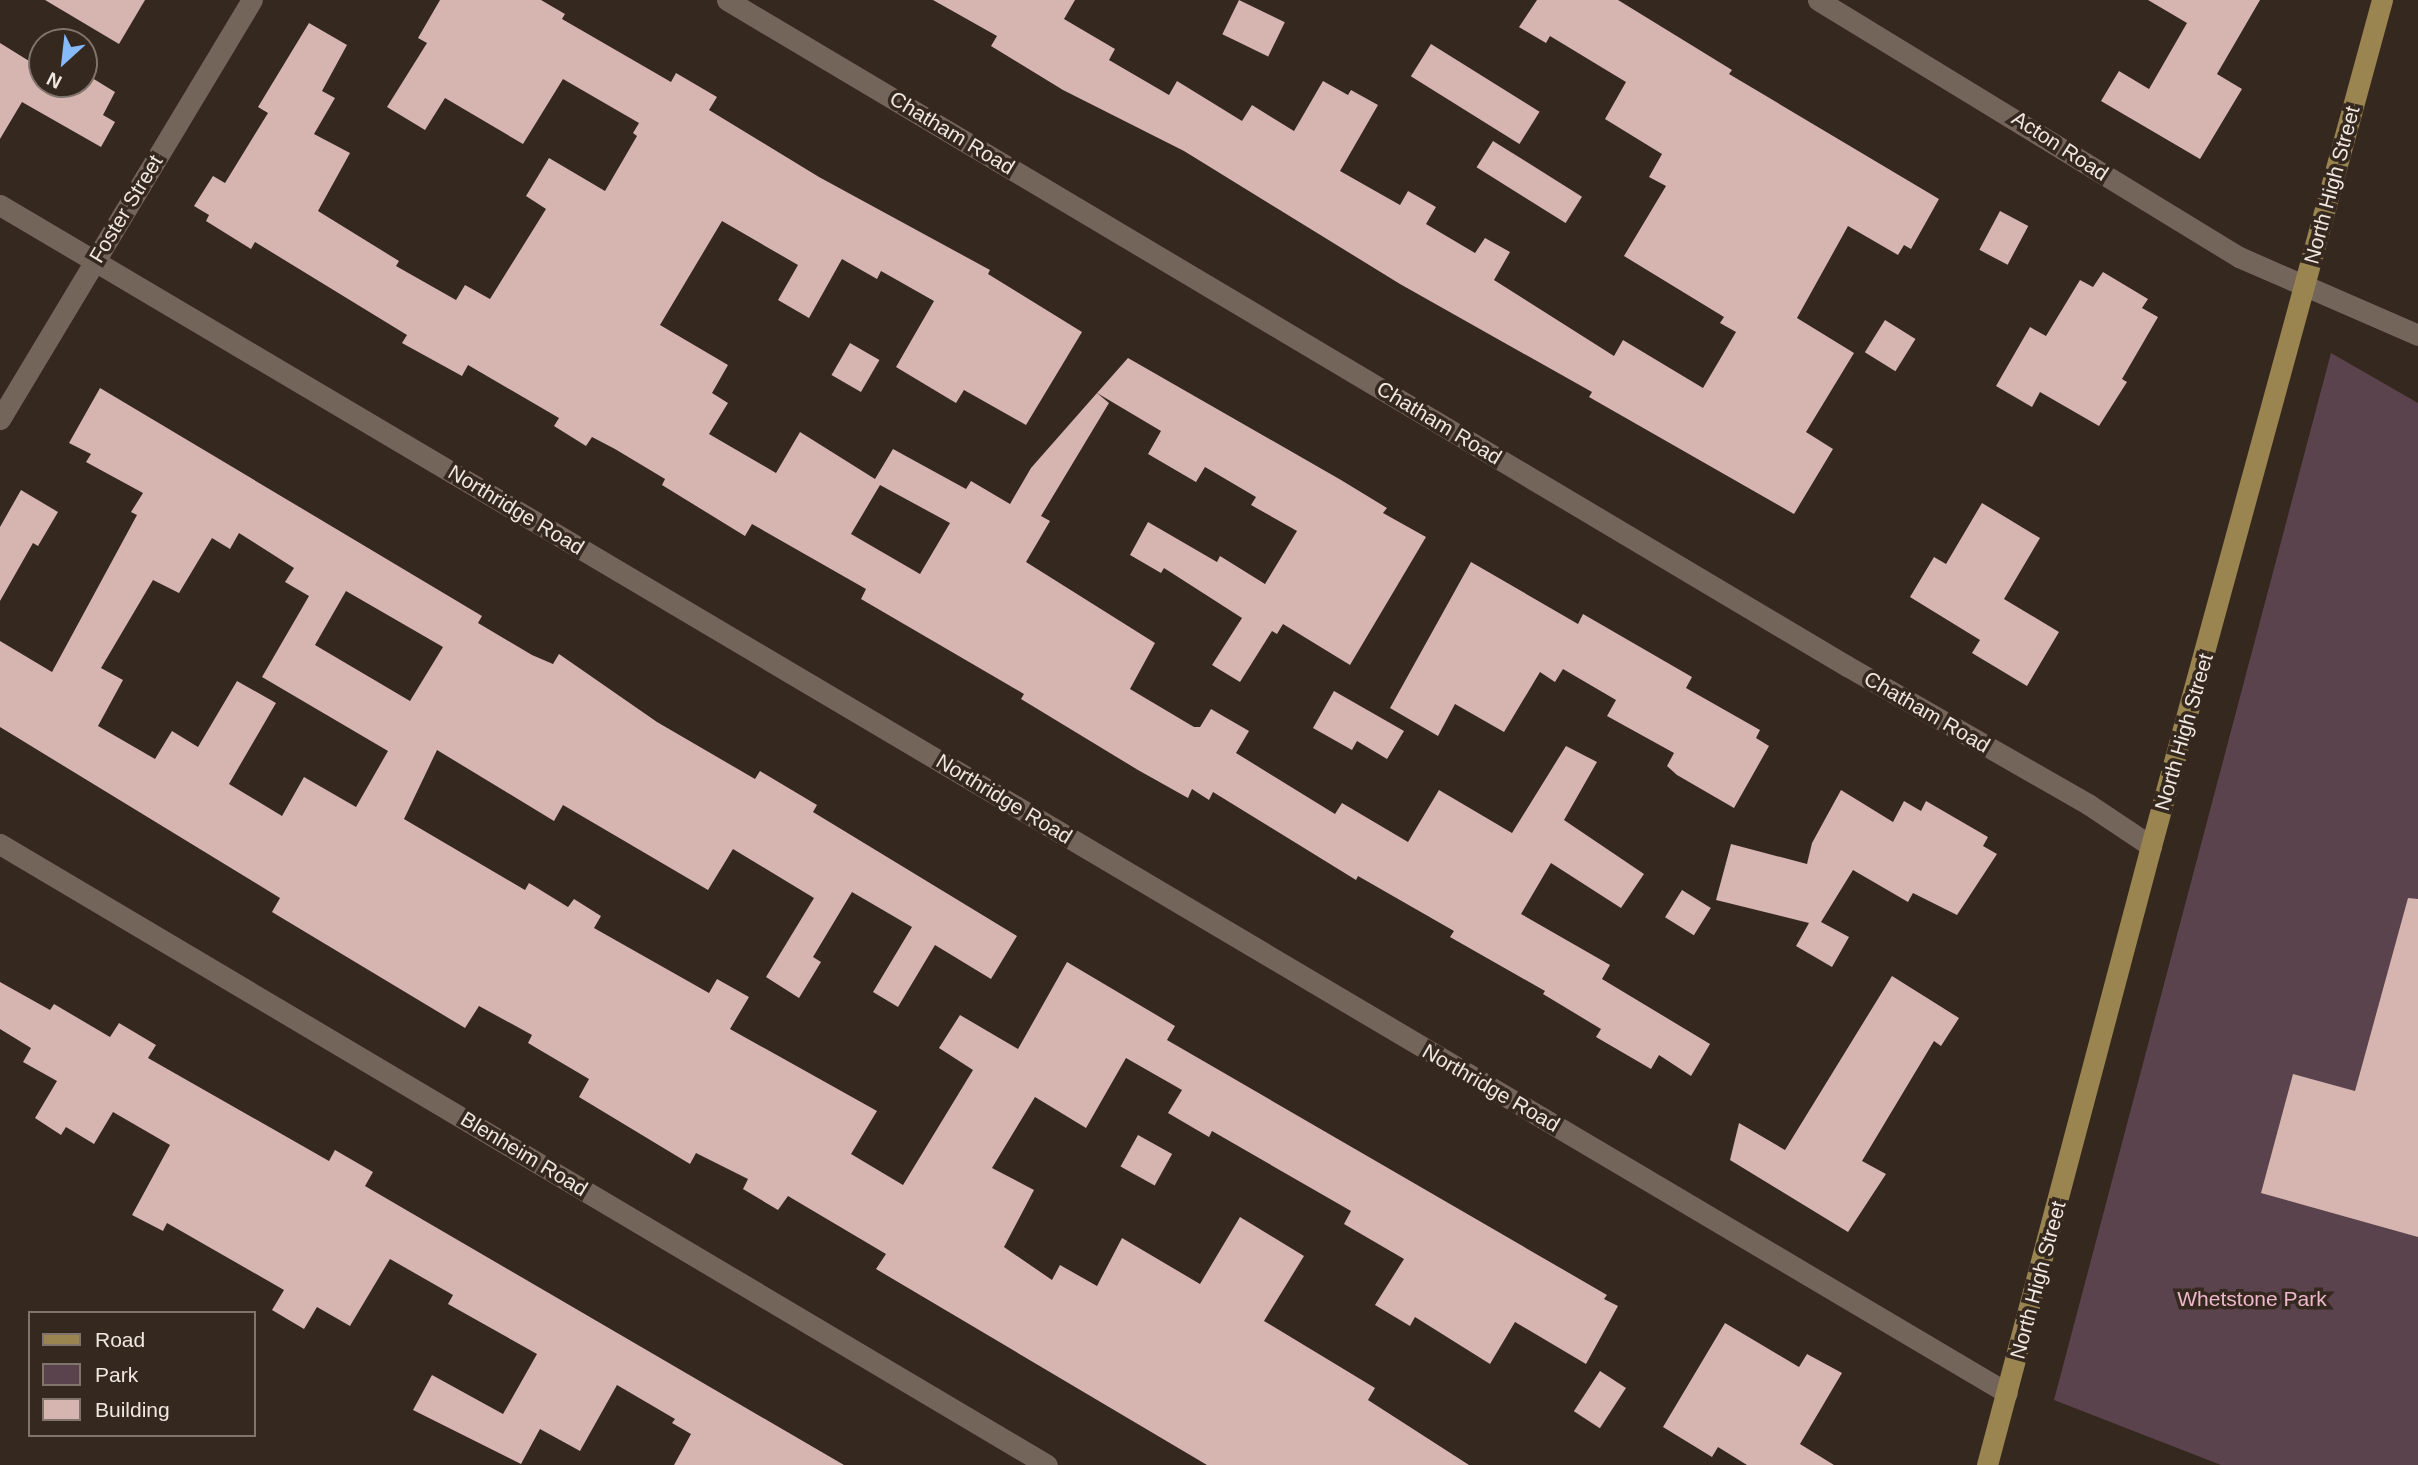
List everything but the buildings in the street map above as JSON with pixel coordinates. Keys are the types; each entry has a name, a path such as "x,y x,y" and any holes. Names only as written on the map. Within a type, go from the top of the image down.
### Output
{"main road":[{"name":"North High Street","path":"1987,1465 2151,846 2382,0"}],"street":[{"name":"Foster Street","path":"0,419 252,0"},
{"name":"Chatham Road","path":"727,0 2088,804 2151,846"},
{"name":"Acton Road","path":"1818,0 2239,257 2305,287 2390,319 2418,335"},
{"name":"Northridge Road","path":"0,205 2007,1393"},
{"name":"Blenheim Road","path":"0,844 1046,1465"}],"green space":[{"name":"Whetstone Park","path":"2331,353 2418,403 2418,1465 2221,1465 2054,1400"}]}
